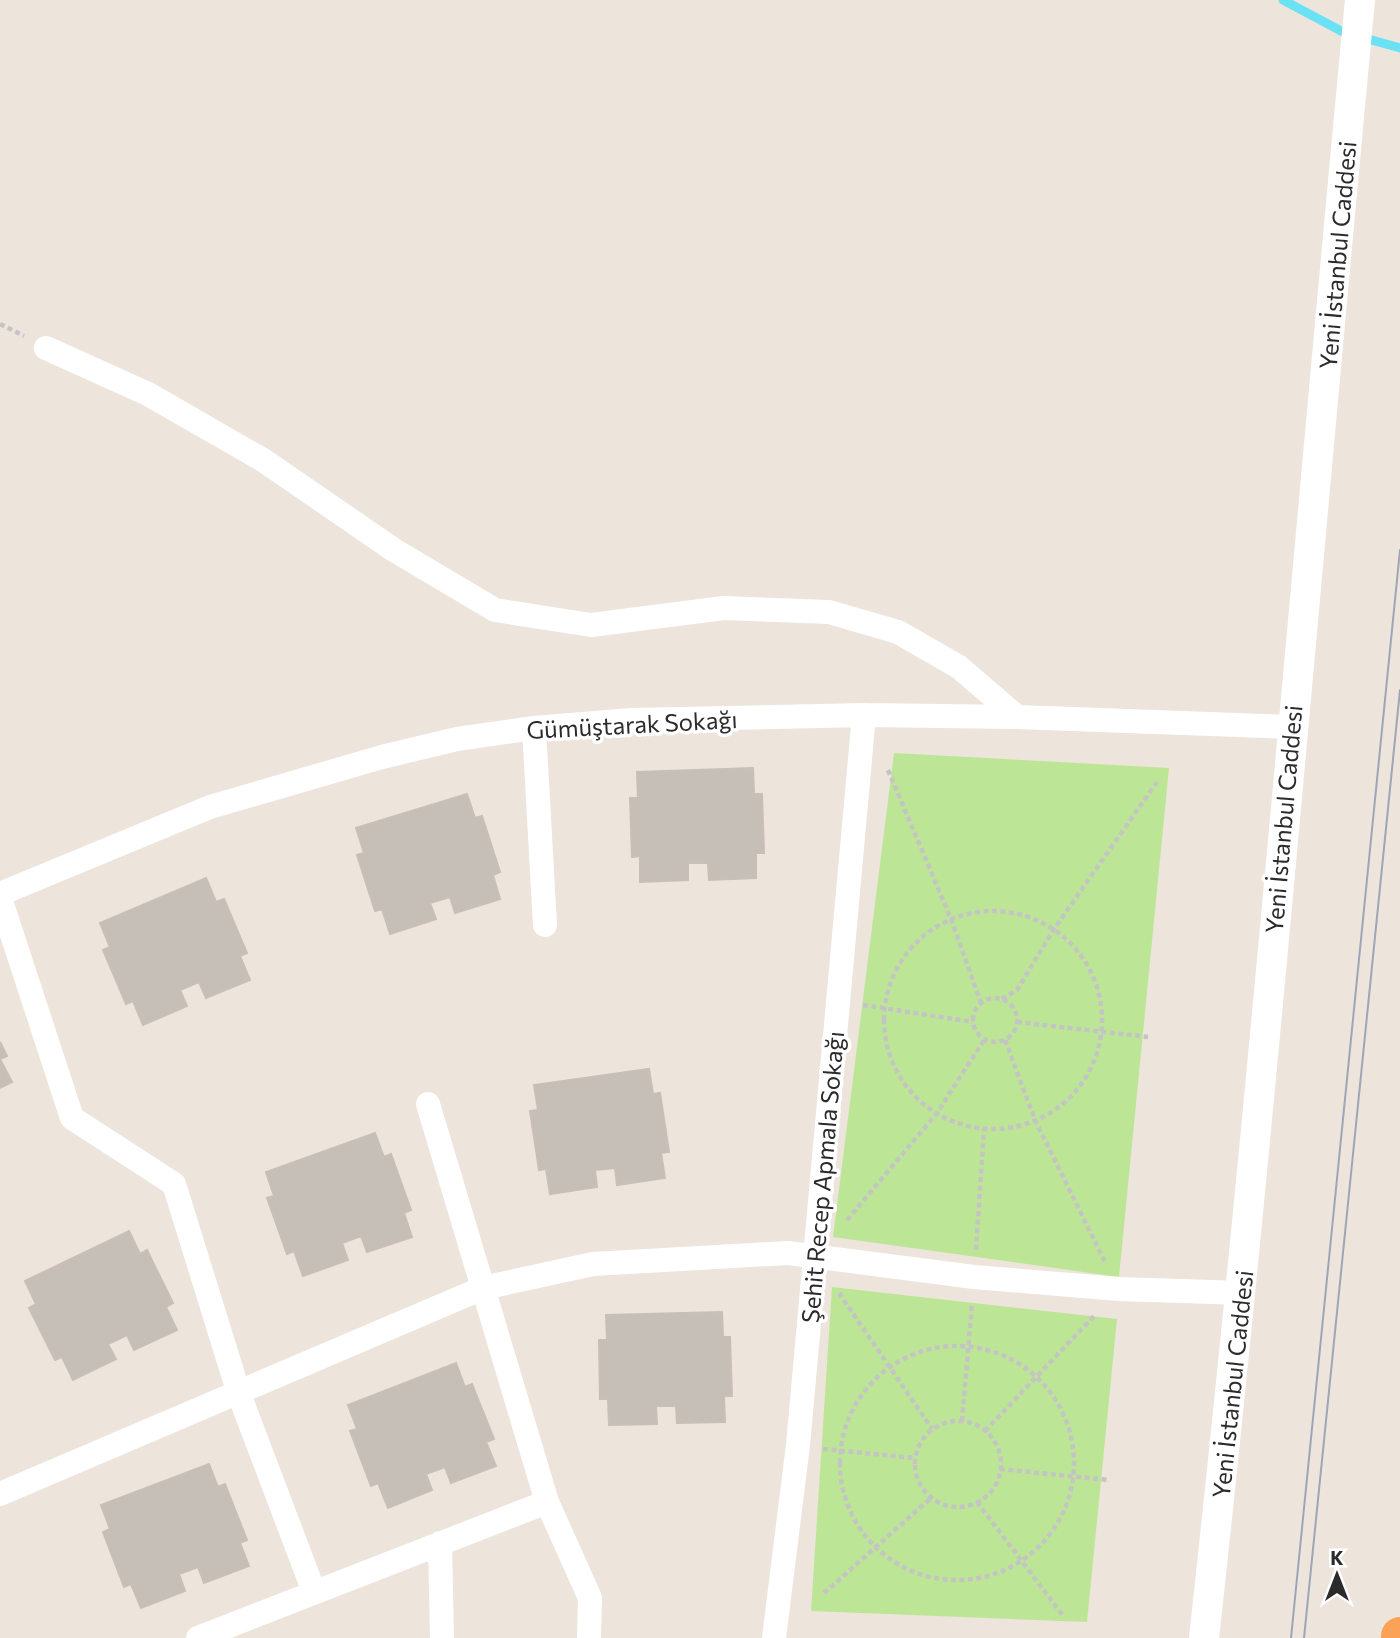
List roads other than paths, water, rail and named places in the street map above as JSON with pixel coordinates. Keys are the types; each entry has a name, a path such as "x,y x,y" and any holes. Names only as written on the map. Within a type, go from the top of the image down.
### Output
{"street":[{"name":"Yeni İstanbul Caddesi","path":"1204,1638 1242,1293 1291,727 1307,582 1360,0"},
{"path":"46,348 148,394 263,460 394,550 495,610 591,625 723,608 829,612 898,632 960,667 1017,717"},
{"name":"Gümüştarak Sokağı","path":"0,896 210,807 394,754 457,739 534,728 631,720 864,715 1017,717 1291,727"},
{"name":"Şehit Recep Apmala Sokağı","path":"774,1638 798,1445 864,715"},
{"path":"534,728 545,925"},
{"path":"0,896 72,1118 174,1184 239,1394 314,1592"},
{"path":"428,1104 547,1502 590,1598 589,1638"},
{"path":"0,1494 483,1288 593,1264 788,1254 974,1277 1119,1289 1242,1293"},
{"path":"198,1638 547,1502"},
{"path":"440,1543 442,1638"}],"waterway":[{"path":"1283,0 1343,32 1400,48"}],"tram line":[{"path":"1291,1638 1400,550"},
{"path":"1304,1638 1400,690"}]}
